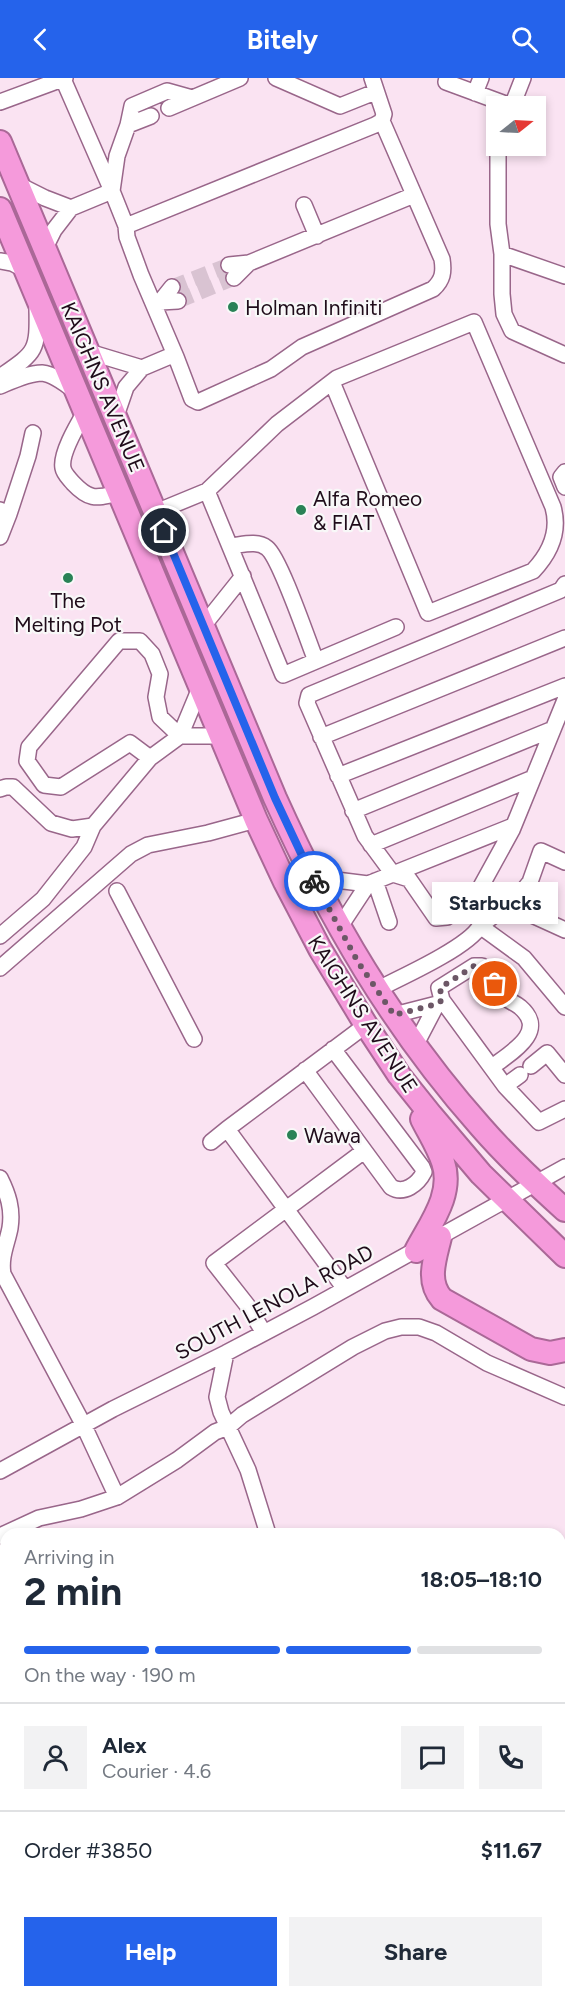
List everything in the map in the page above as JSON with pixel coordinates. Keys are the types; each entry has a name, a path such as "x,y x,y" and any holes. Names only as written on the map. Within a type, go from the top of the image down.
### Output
{"highway":[{"name":"KAIGHNS AVENUE","path":"0,142 275,798 312,877 376,990 437,1075 482,1129 565,1210"},
{"name":"KAIGHNS AVENUE","path":"0,209 256,820 302,916 366,1025 399,1075 459,1148 507,1200 565,1256"},
{"path":"399,1075 440,1155 446,1176 446,1189 443,1197 416,1251"},
{"path":"440,1237 432,1278 435,1290 442,1299 531,1349 550,1353 565,1350"}],"street":[{"path":"0,102 64,78 126,226 127,237 157,303 192,399 198,402 271,369 302,347 433,289 443,276 442,259 381,121"},
{"path":"169,108 240,78"},
{"path":"126,226 375,125 381,121 384,114 373,85 340,106 276,78"},
{"path":"447,78 446,82 486,97"},
{"path":"475,93 481,78"},
{"path":"516,96 523,78"},
{"path":"112,191 117,156 132,106 167,91 192,98"},
{"path":"128,125 151,116"},
{"path":"498,156 498,224 502,254 504,314 512,331 565,354"},
{"path":"19,185 71,208"},
{"path":"45,248 54,230 71,208 112,191"},
{"path":"232,271 414,195"},
{"path":"304,206 317,236"},
{"path":"502,254 565,276"},
{"path":"0,261 12,263 26,270"},
{"path":"157,303 175,294"},
{"path":"0,377 28,358 38,340 36,296"},
{"path":"156,512 207,491 277,424 332,382 343,375 474,322 553,507 556,528 552,543 542,561 533,571 428,613 332,382"},
{"path":"89,352 142,369"},
{"path":"116,416 126,387 142,369 168,357 176,357"},
{"path":"0,386 43,373 57,379 81,402 63,462 63,469 84,494 90,497 119,493"},
{"path":"0,537 4,512 28,456 33,433"},
{"path":"565,472 561,477 565,487"},
{"path":"207,491 283,675 396,627"},
{"path":"230,546 258,544 268,549 275,558 316,661"},
{"path":"203,626 243,576"},
{"path":"565,584 561,590 309,695 307,704 365,836 393,874 409,879 436,918 447,917 479,890 513,826 565,700"},
{"path":"321,737 565,638"},
{"path":"150,758 130,743 62,787 44,785 27,761 29,747 119,641 140,641 152,654 160,674 156,696 160,717 180,736 221,736"},
{"path":"338,776 565,686"},
{"path":"0,936 43,898 60,878 84,847 93,826 150,758 180,736 200,688"},
{"path":"354,811 553,729"},
{"path":"371,845 533,778"},
{"path":"0,789 13,787 51,823 72,829 93,826"},
{"path":"0,968 131,854 148,845 208,833 256,820"},
{"path":"312,877 371,882 513,826"},
{"path":"376,990 439,958 477,933 480,926 518,897 530,882 541,851 565,862"},
{"path":"371,882 389,922"},
{"path":"339,928 371,882"},
{"path":"117,891 194,1040"},
{"path":"508,903 565,930"},
{"path":"480,926 524,957 565,1007"},
{"path":"415,1046 439,1002 440,988 474,966 482,966 503,996 527,1015 530,1025 530,1034 523,1044 492,1067"},
{"path":"394,1015 439,1002"},
{"path":"439,1002 506,1086 539,1122 565,1109"},
{"path":"211,1142 366,1025"},
{"path":"304,1070 391,1187 395,1190 405,1190 420,1179 424,1172 422,1167 333,1049"},
{"path":"506,1086 547,1053 565,1075"},
{"path":"226,1130 345,1289"},
{"path":"264,1333 247,1305 214,1263 364,1150"},
{"name":"SOUTH LENOLA ROAD","path":"0,1471 83,1424 264,1333 565,1167"},
{"path":"0,1178 10,1200 11,1211 10,1229 2,1262 3,1274 83,1424 117,1497"},
{"path":"17,1528 39,1518 81,1509 117,1497 177,1460 215,1432 228,1427 242,1415 353,1347 385,1331 401,1327 419,1327 436,1333 488,1363 565,1397"},
{"path":"226,1353 217,1398 221,1412 248,1470 266,1528"}],"tunnel":[{"path":"172,287 229,265"},
{"path":"178,301 234,278"}],"way so far":[{"path":"314,881 358,962 394,1015 437,1004 442,1000 440,988 474,966 482,966 495,984"}],"place":[{"name":"Holman Infiniti","path":"233,307"},
{"name":"Alfa Romeo & FIAT","path":"301,510"},
{"name":"The Melting Pot","path":"68,578"},
{"name":"Starbucks","path":"495,984"},
{"name":"Wawa","path":"292,1135"}],"route":[{"path":"164,531 275,798 314,881"}]}
